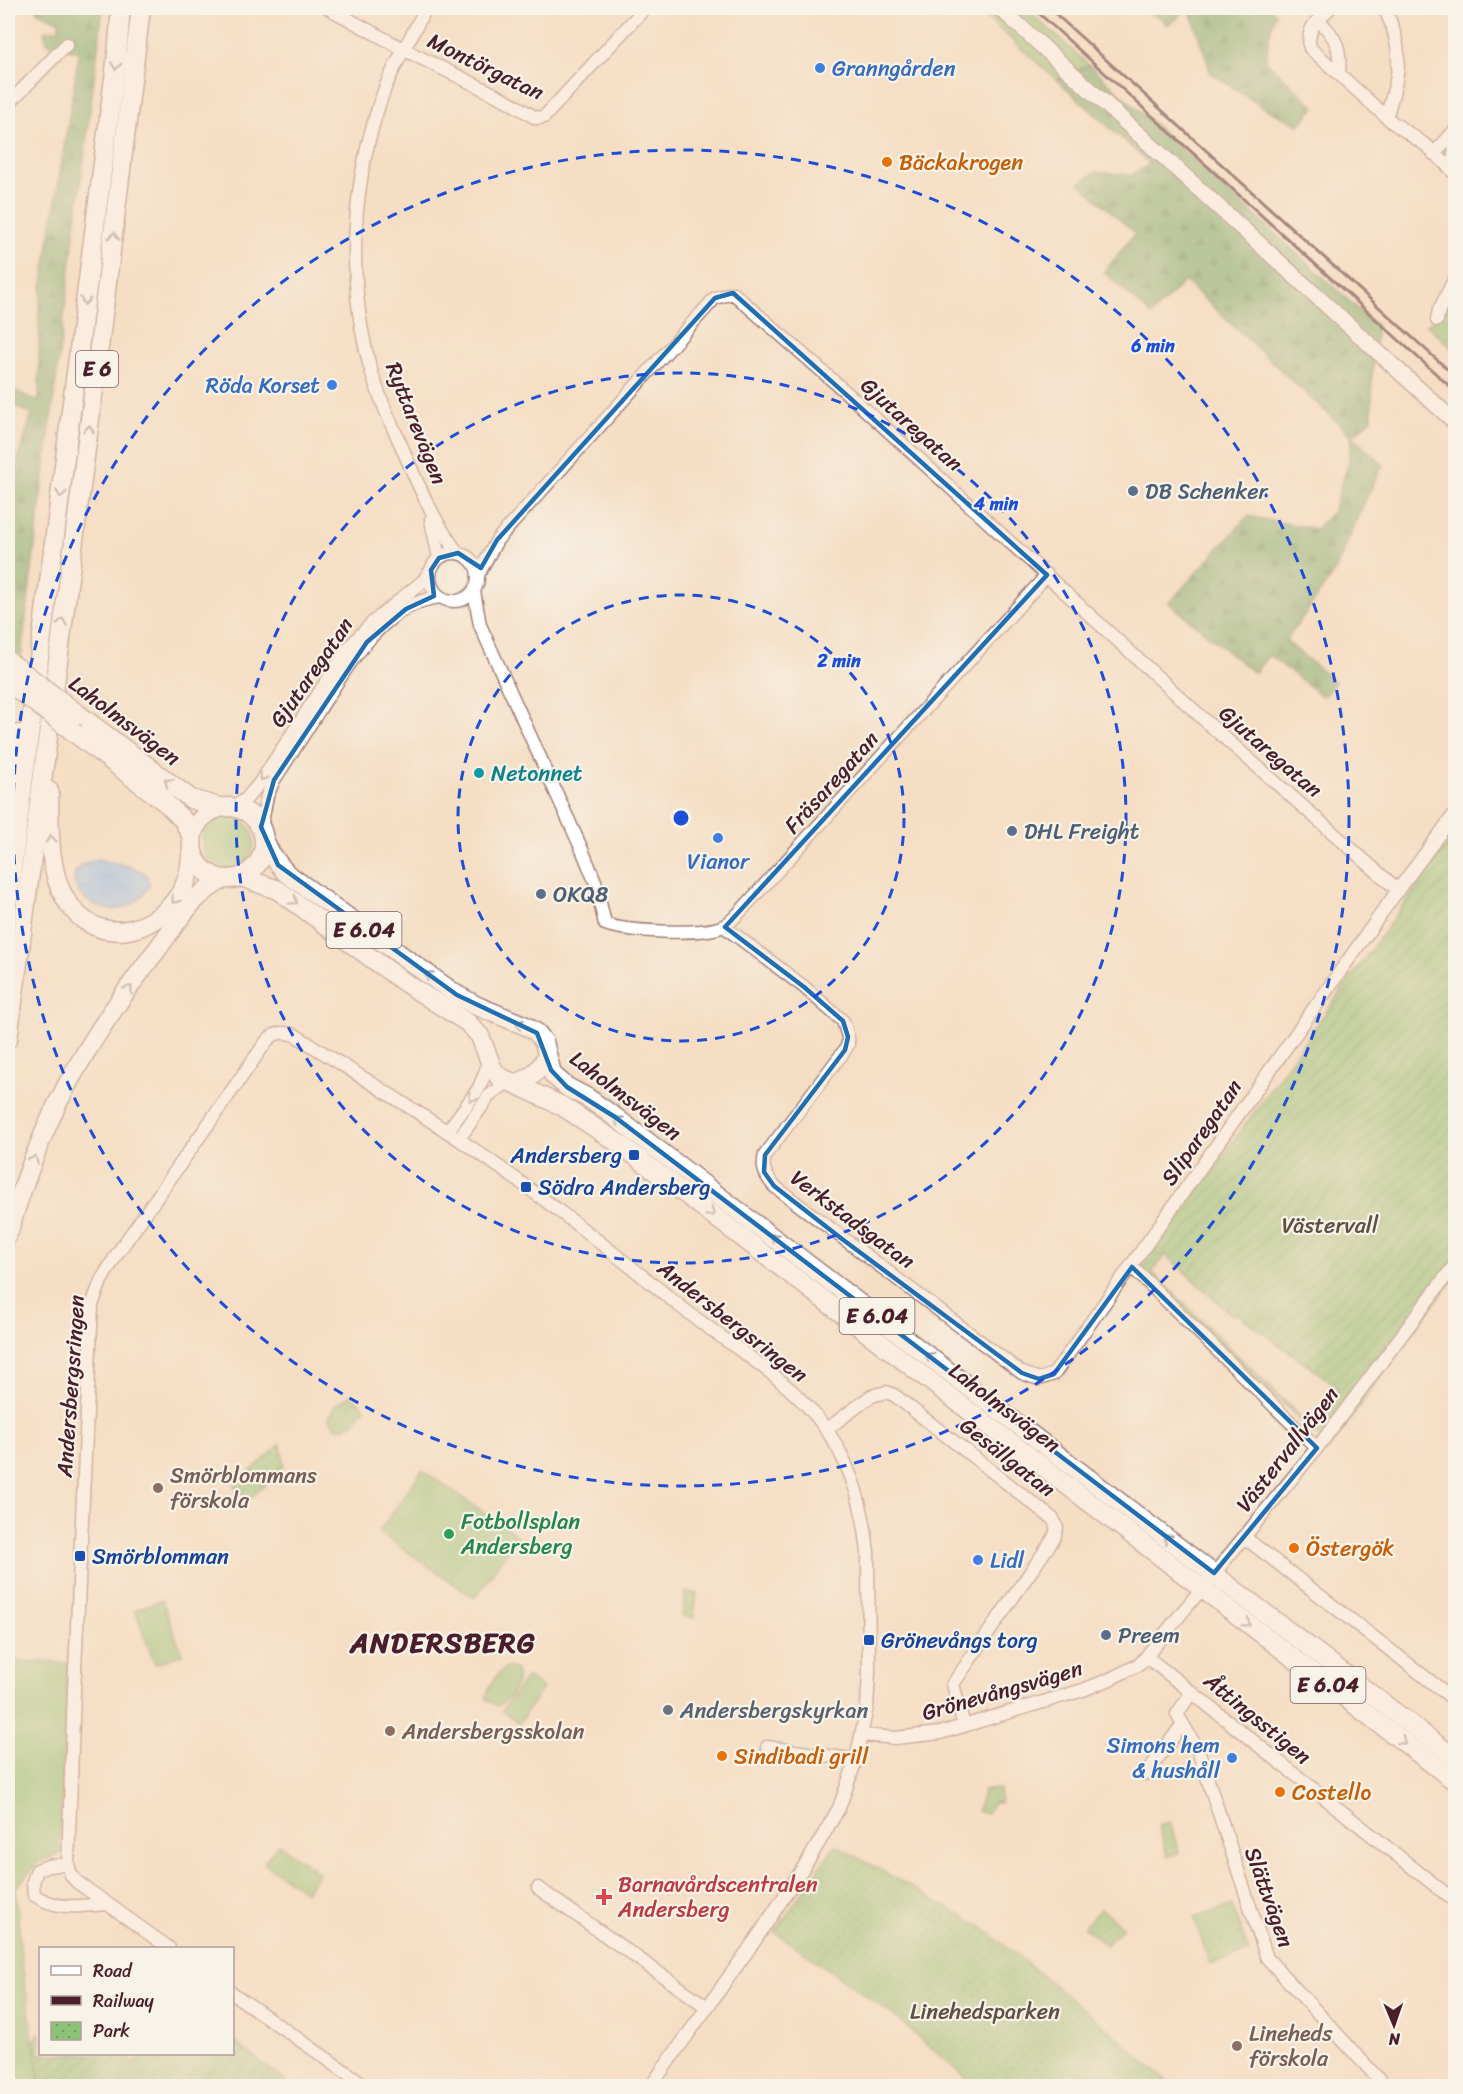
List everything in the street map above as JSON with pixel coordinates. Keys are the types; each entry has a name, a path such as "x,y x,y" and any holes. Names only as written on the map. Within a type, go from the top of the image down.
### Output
{"highway":[{"name":"E 6","path":"8,899 117,55 121,8"},
{"name":"E 6","path":"8,1039 93,405 141,8"},
{"path":"8,778 22,718 41,594 50,579"},
{"name":"Laholmsvägen","path":"9,662 191,799 250,814 263,833 271,854 285,873 437,982 477,1006 526,1026 537,1033 544,1042 554,1076 567,1087 588,1098 615,1117 1455,1759"},
{"name":"Laholmsvägen","path":"8,682 166,803 183,820 192,841 194,856 208,873 278,890 420,992 468,1023 480,1036 495,1073 562,1106 621,1145 1455,1782"},
{"path":"48,728 52,853 57,879 66,900 81,918 102,929 123,932 143,927 160,917 184,888 190,867 192,841 201,818 227,807"},
{"path":"8,1233 33,1160 75,1069 107,1019 194,901 206,888 251,871 259,862 264,851 263,833"},
{"name":"Laholmsvägen","path":"512,1083 530,1078 535,1074 547,1055"}],"main road":[{"path":"1000,8 1455,423"}],"street":[{"path":"328,8 405,50"},
{"name":"Ryttarevägen","path":"426,8 386,87 363,161 357,200 355,263 358,303 372,373 382,402 428,507 439,558"},
{"name":"Montörgatan","path":"405,50 506,100 536,118 544,117 645,8"},
{"path":"1330,8 1312,26 1308,37 1310,48 1386,117 1454,172"},
{"path":"1384,8 1395,33 1399,58 1398,76 1386,117"},
{"path":"1318,20 1339,47 1339,74"},
{"path":"8,107 13,99 67,44"},
{"path":"1434,154 1455,129"},
{"path":"1454,172 1455,137"},
{"path":"1437,321 1439,310 1455,276"},
{"name":"Gjutaregatan","path":"478,575 498,540 715,298 734,293 839,385 1210,725 1398,890"},
{"name":"Ryttarevägen","path":"428,507 462,554 477,567 478,575"},
{"name":"Gjutaregatan","path":"462,554 498,540"},
{"path":"462,554 445,555 439,558 431,570 431,585 440,597 455,601 480,625"},
{"name":"Gjutaregatan","path":"227,807 246,799 259,784 350,646 372,623 418,585 431,570"},
{"path":"478,575 474,591 480,625 595,881 605,924 620,928 690,931 725,927"},
{"name":"Fräsaregatan","path":"725,927 790,859 1047,575"},
{"path":"455,601 469,596 474,591"},
{"name":"Gjutaregatan","path":"263,833 267,796 274,780 356,655 378,631 406,609 425,599 440,597"},
{"name":"Sliparegatan","path":"1132,1267 1455,812"},
{"name":"Verkstadsgatan","path":"725,927 804,987 843,1022 848,1037 848,1044 844,1050 765,1155 764,1172 774,1186 1022,1373 1039,1379 1054,1374 1132,1267"},
{"name":"Andersbergsringen","path":"69,1864 74,1691 92,1305 101,1281 124,1245 266,1042 282,1032 295,1035 459,1139 778,1378 810,1410 826,1430 845,1463 858,1496 866,1533 869,1672 867,1707 856,1760 839,1809 756,1939 651,2086"},
{"path":"447,1132 479,1088 490,1060"},
{"path":"459,1139 489,1096 512,1083"},
{"name":"Västervallvägen","path":"1147,1657 1317,1448 1455,1263"},
{"path":"1132,1267 1317,1448"},
{"name":"Gesällgatan","path":"826,1430 871,1396 886,1392 894,1395 1053,1519 1057,1528 1054,1538 953,1684 964,1726"},
{"path":"1244,1538 1455,1701"},
{"name":"Grönevångsvägen","path":"862,1735 913,1737 964,1726 1110,1680 1140,1664 1147,1657"},
{"name":"Åttingsstigen","path":"1147,1657 1455,1902"},
{"path":"1146,1774 1182,1725 1177,1714 1192,1692"},
{"name":"Slättvägen","path":"1182,1725 1198,1750 1268,1958 1385,2086"},
{"path":"767,1747 856,1760"},
{"path":"105,1904 49,1905 34,1895 33,1882 37,1870 48,1866 69,1864 71,1875 76,1882 168,1947"},
{"path":"538,1888 707,2007"},
{"path":"234,1994 366,2086"}],"highlighted area":[{"path":"733,293 1047,575 725,927 804,987 843,1021 848,1037 845,1050 765,1155 764,1172 774,1186 842,1239 1022,1373 1039,1379 1054,1374 1132,1267 1317,1448 1214,1573 615,1117 567,1087 551,1070 537,1033 457,995 278,865 261,827 274,780 367,642 406,609 434,596 431,570 439,558 458,553 481,568 497,540 715,298"}],"green space":[{"path":"36,8 103,8 21,657 8,648 8,492 32,414 8,404 8,387 39,402 39,308 79,52 47,43 44,31 59,29 59,21 37,12"},
{"path":"976,8 1025,8 1089,65 1057,80"},
{"path":"1137,8 1183,9 1177,19 1167,25 1162,18"},
{"path":"1189,8 1268,8 1276,13 1269,35 1266,61 1315,107 1299,125 1266,109 1211,73"},
{"path":"1089,65 1377,326 1372,378 1372,419 1352,436 1185,281 1151,315 1104,272 1135,233 1079,183 1096,172 1132,175 1150,164 1057,80"},
{"path":"1455,293 1455,351 1427,325 1445,310"},
{"path":"1352,436 1383,465 1335,571 1286,641 1335,682 1323,697 1269,655 1254,673 1169,603 1248,516 1316,529 1333,511 1348,465"},
{"path":"223,816 233,816 242,820 250,828 254,842 250,856 242,864 233,868 223,868 214,864 206,856 202,847 202,837 206,828 214,820"},
{"name":"Västervall","path":"1455,833 1455,1277 1413,1331 1330,1448 1141,1269","holes":["1166,1255 1231,1314 1237,1314 1338,1387 1307,1423 1152,1272"]},
{"path":"351,1395 364,1408 354,1422 338,1429 329,1418 335,1405"},
{"path":"281,1444 284,1466 249,1500 234,1486"},
{"name":"Fotbollsplan Andersberg","path":"422,1470 518,1536 475,1598 379,1532"},
{"path":"686,1592 697,1594 694,1618 682,1616"},
{"path":"162,1600 182,1654 155,1664 135,1610"},
{"path":"8,1661 68,1663 59,1854 40,1861 16,1887 21,1958 40,2086 9,2086 8,2080"},
{"path":"507,1668 515,1669 516,1685 510,1695 497,1706 486,1699 487,1695 490,1685"},
{"path":"527,1677 543,1688 519,1723 502,1711"},
{"path":"999,1789 1000,1803 993,1803 986,1814 977,1811 984,1790"},
{"path":"1170,1822 1179,1853 1168,1856 1158,1826"},
{"path":"278,1844 319,1873 306,1892 264,1863"},
{"name":"Linehedsparken","path":"835,1845 981,1926 1109,2030 1172,2086 966,2086 969,2081 887,2010 775,1932"},
{"path":"1232,1905 1249,1952 1210,1964 1194,1918"},
{"path":"1101,1908 1123,1927 1106,1946 1084,1927"},
{"path":"39,2034 39,2055 123,2055 135,2063 141,2055 234,2055 234,2042 288,2083 285,2086 40,2086 34,2042"}],"water":[{"path":"97,859 132,867 145,873 150,884 137,900 122,908 108,909 94,904 83,896 76,886 75,876 80,867"}],"railway":[{"path":"1033,8 1456,392"},
{"path":"1049,8 1456,377"}],"place":[{"name":"Granngården","path":"820,68"},
{"name":"Bäckakrogen","path":"887,162"},
{"name":"Röda Korset","path":"332,385"},
{"name":"DB Schenker","path":"1133,491"},
{"name":"Netonnet","path":"479,773"},
{"name":"DHL Freight","path":"1012,831"},
{"name":"Vianor","path":"718,838"},
{"name":"OKQ8","path":"541,894"},
{"name":"Andersberg","path":"634,1155"},
{"name":"Södra Andersberg","path":"526,1187"},
{"name":"Smörblommans förskola","path":"158,1488"},
{"name":"Fotbollsplan Andersberg","path":"449,1534"},
{"name":"Östergök","path":"1294,1548"},
{"name":"Smörblomman","path":"80,1556"},
{"name":"Lidl","path":"978,1560"},
{"name":"Preem","path":"1106,1635"},
{"name":"Grönevångs torg","path":"869,1640"},
{"name":"Andersbergskyrkan","path":"668,1710"},
{"name":"Andersbergsskolan","path":"390,1731"},
{"name":"Sindibadi grill","path":"722,1756"},
{"name":"Simons hem & hushåll","path":"1232,1758"},
{"name":"Costello","path":"1280,1792"},
{"name":"Barnavårdscentralen Andersberg","path":"604,1897"},
{"name":"Lineheds förskola","path":"1237,2046"}],"district":[{"name":"ANDERSBERG","path":"443,1642"}]}
